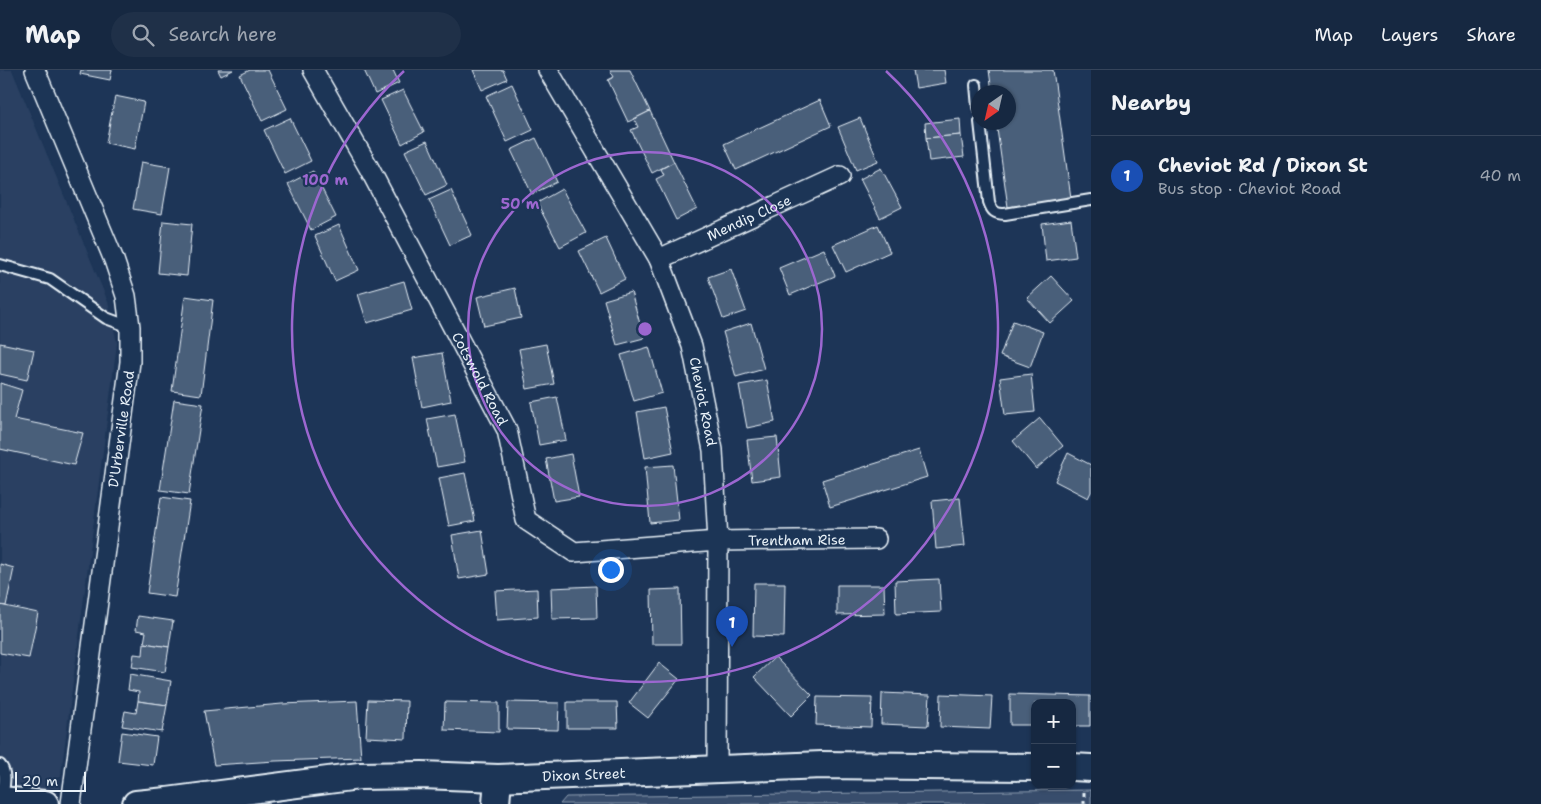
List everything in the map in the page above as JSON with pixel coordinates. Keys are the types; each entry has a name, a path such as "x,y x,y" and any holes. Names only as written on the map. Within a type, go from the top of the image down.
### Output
{"street":[{"name":"D'Urberville Road","path":"35,70 114,260 126,296 130,327 130,362 71,804"},
{"name":"Cotswold Road","path":"314,70 369,168 507,430 526,520 574,552 718,541"},
{"name":"Cheviot Road","path":"548,70 659,259 692,346 713,450 718,541 718,768"},
{"name":"Mendip Close","path":"659,259 840,176"},
{"name":"Trentham Rise","path":"718,541 876,539"},
{"name":"Dixon Street","path":"136,804 359,776 422,775 498,778 822,765 1031,767"},
{"path":"1076,767 1091,768"},
{"path":"496,804 498,778"},
{"path":"1,800 45,804"}],"lane":[{"path":"981,130 989,202 992,210 998,214 1091,200"},
{"path":"0,265 50,279 106,318 130,327"},
{"path":"0,765 4,773 1,800"}],"shaded area":[{"path":"0,70 12,70 108,302 117,343 59,789 0,787"},
{"path":"1091,790 1091,804 560,804 566,797"}],"building":[{"path":"81,70 112,70 110,80 80,74"},
{"path":"218,70 233,70 221,76"},
{"path":"250,70 268,70 287,109 262,121 240,75"},
{"path":"364,70 393,70 399,83 375,94"},
{"path":"473,70 503,70 507,79 482,90"},
{"path":"610,70 630,70 650,111 628,122 608,80 614,77"},
{"path":"913,70 944,70 946,83 916,88"},
{"path":"989,70 1053,70 1071,198 1008,207 997,130 1016,130 1016,85 991,85"},
{"path":"512,84 533,130 507,142 486,96"},
{"path":"403,90 424,132 402,144 381,100"},
{"path":"115,96 144,102 135,149 106,143"},
{"path":"820,100 831,126 736,170 724,144"},
{"path":"650,111 674,162 652,173 631,130 638,127 634,119"},
{"path":"290,118 311,161 285,174 264,130"},
{"path":"860,118 878,161 856,170 838,127"},
{"path":"960,119 961,135 926,138 925,123"},
{"path":"961,135 964,157 929,161 926,138"},
{"path":"536,138 557,182 532,194 511,150"},
{"path":"427,141 447,185 426,195 405,151"},
{"path":"141,162 170,167 162,214 133,209"},
{"path":"674,162 697,209 676,220 656,179 664,175 661,169"},
{"path":"881,168 902,207 880,218 860,179"},
{"path":"313,171 336,217 311,230 288,184"},
{"path":"562,189 586,233 560,247 537,203"},
{"path":"451,190 472,235 450,245 429,200"},
{"path":"1071,220 1076,257 1046,261 1042,224"},
{"path":"163,221 192,224 187,276 158,273"},
{"path":"339,225 359,270 335,281 315,236"},
{"path":"878,225 890,252 846,272 833,245"},
{"path":"606,238 625,279 599,292 579,251"},
{"path":"824,249 835,276 790,295 779,268"},
{"path":"731,269 746,311 723,319 708,277"},
{"path":"1051,276 1074,301 1050,323 1027,298"},
{"path":"404,281 412,310 367,323 358,294"},
{"path":"515,288 521,318 484,326 477,297"},
{"path":"631,292 644,338 617,345 604,300"},
{"path":"185,296 213,300 201,395 172,391"},
{"path":"1013,321 1043,332 1030,367 1000,356"},
{"path":"751,323 764,369 736,377 723,332"},
{"path":"0,343 34,350 27,380 0,374"},
{"path":"546,344 554,384 527,389 519,349"},
{"path":"649,347 662,393 634,401 621,355"},
{"path":"442,353 451,401 422,407 413,358"},
{"path":"1031,374 1035,412 1005,415 1000,378"},
{"path":"767,380 775,422 747,428 739,385"},
{"path":"0,383 22,390 14,419 83,433 74,465 0,449"},
{"path":"557,397 566,440 539,445 531,402"},
{"path":"174,400 203,404 189,494 160,490"},
{"path":"664,407 673,452 645,458 637,412"},
{"path":"455,414 465,462 437,467 427,419"},
{"path":"1040,418 1063,446 1036,469 1013,441"},
{"path":"777,437 781,477 752,481 747,440"},
{"path":"919,450 927,477 830,507 822,480"},
{"path":"1068,453 1091,465 1091,492 1088,498 1055,481"},
{"path":"571,454 579,497 554,501 546,459"},
{"path":"673,465 679,520 650,523 645,467"},
{"path":"465,473 475,521 449,526 439,478"},
{"path":"161,497 190,501 175,597 147,593"},
{"path":"960,498 965,546 936,549 932,501"},
{"path":"482,530 489,574 459,579 452,535"},
{"path":"0,564 14,568 6,606 0,605"},
{"path":"939,579 941,612 896,614 895,581"},
{"path":"754,583 785,583 784,637 753,636"},
{"path":"837,585 884,585 885,614 837,615"},
{"path":"596,586 597,618 552,619 551,588"},
{"path":"537,589 538,617 497,620 495,591"},
{"path":"680,589 681,644 652,644 651,590"},
{"path":"0,605 38,613 29,658 0,653"},
{"path":"138,616 173,621 169,647 144,643 146,632 136,630"},
{"path":"144,643 169,647 165,672 132,667 134,654 143,655"},
{"path":"775,657 812,695 791,716 754,677"},
{"path":"659,663 679,679 648,718 629,703"},
{"path":"130,674 171,681 167,705 138,701 139,692 128,690"},
{"path":"882,693 930,695 928,726 881,724"},
{"path":"941,694 992,696 990,729 940,727"},
{"path":"1010,694 1090,696 1090,726 1076,726 1076,699 1031,699 1031,725 1010,725"},
{"path":"817,697 872,698 871,727 816,725"},
{"path":"368,700 407,701 406,739 366,737"},
{"path":"138,701 167,705 162,732 122,726 125,711 136,713"},
{"path":"357,701 361,758 214,765 204,711 282,704"},
{"path":"445,702 499,703 499,732 444,730"},
{"path":"508,702 559,703 558,730 507,729"},
{"path":"567,702 617,702 618,728 567,728"},
{"path":"122,732 157,737 153,765 118,761"}],"place":[{"name":"Cheviot Rd / Dixon St","path":"732,647"}]}
